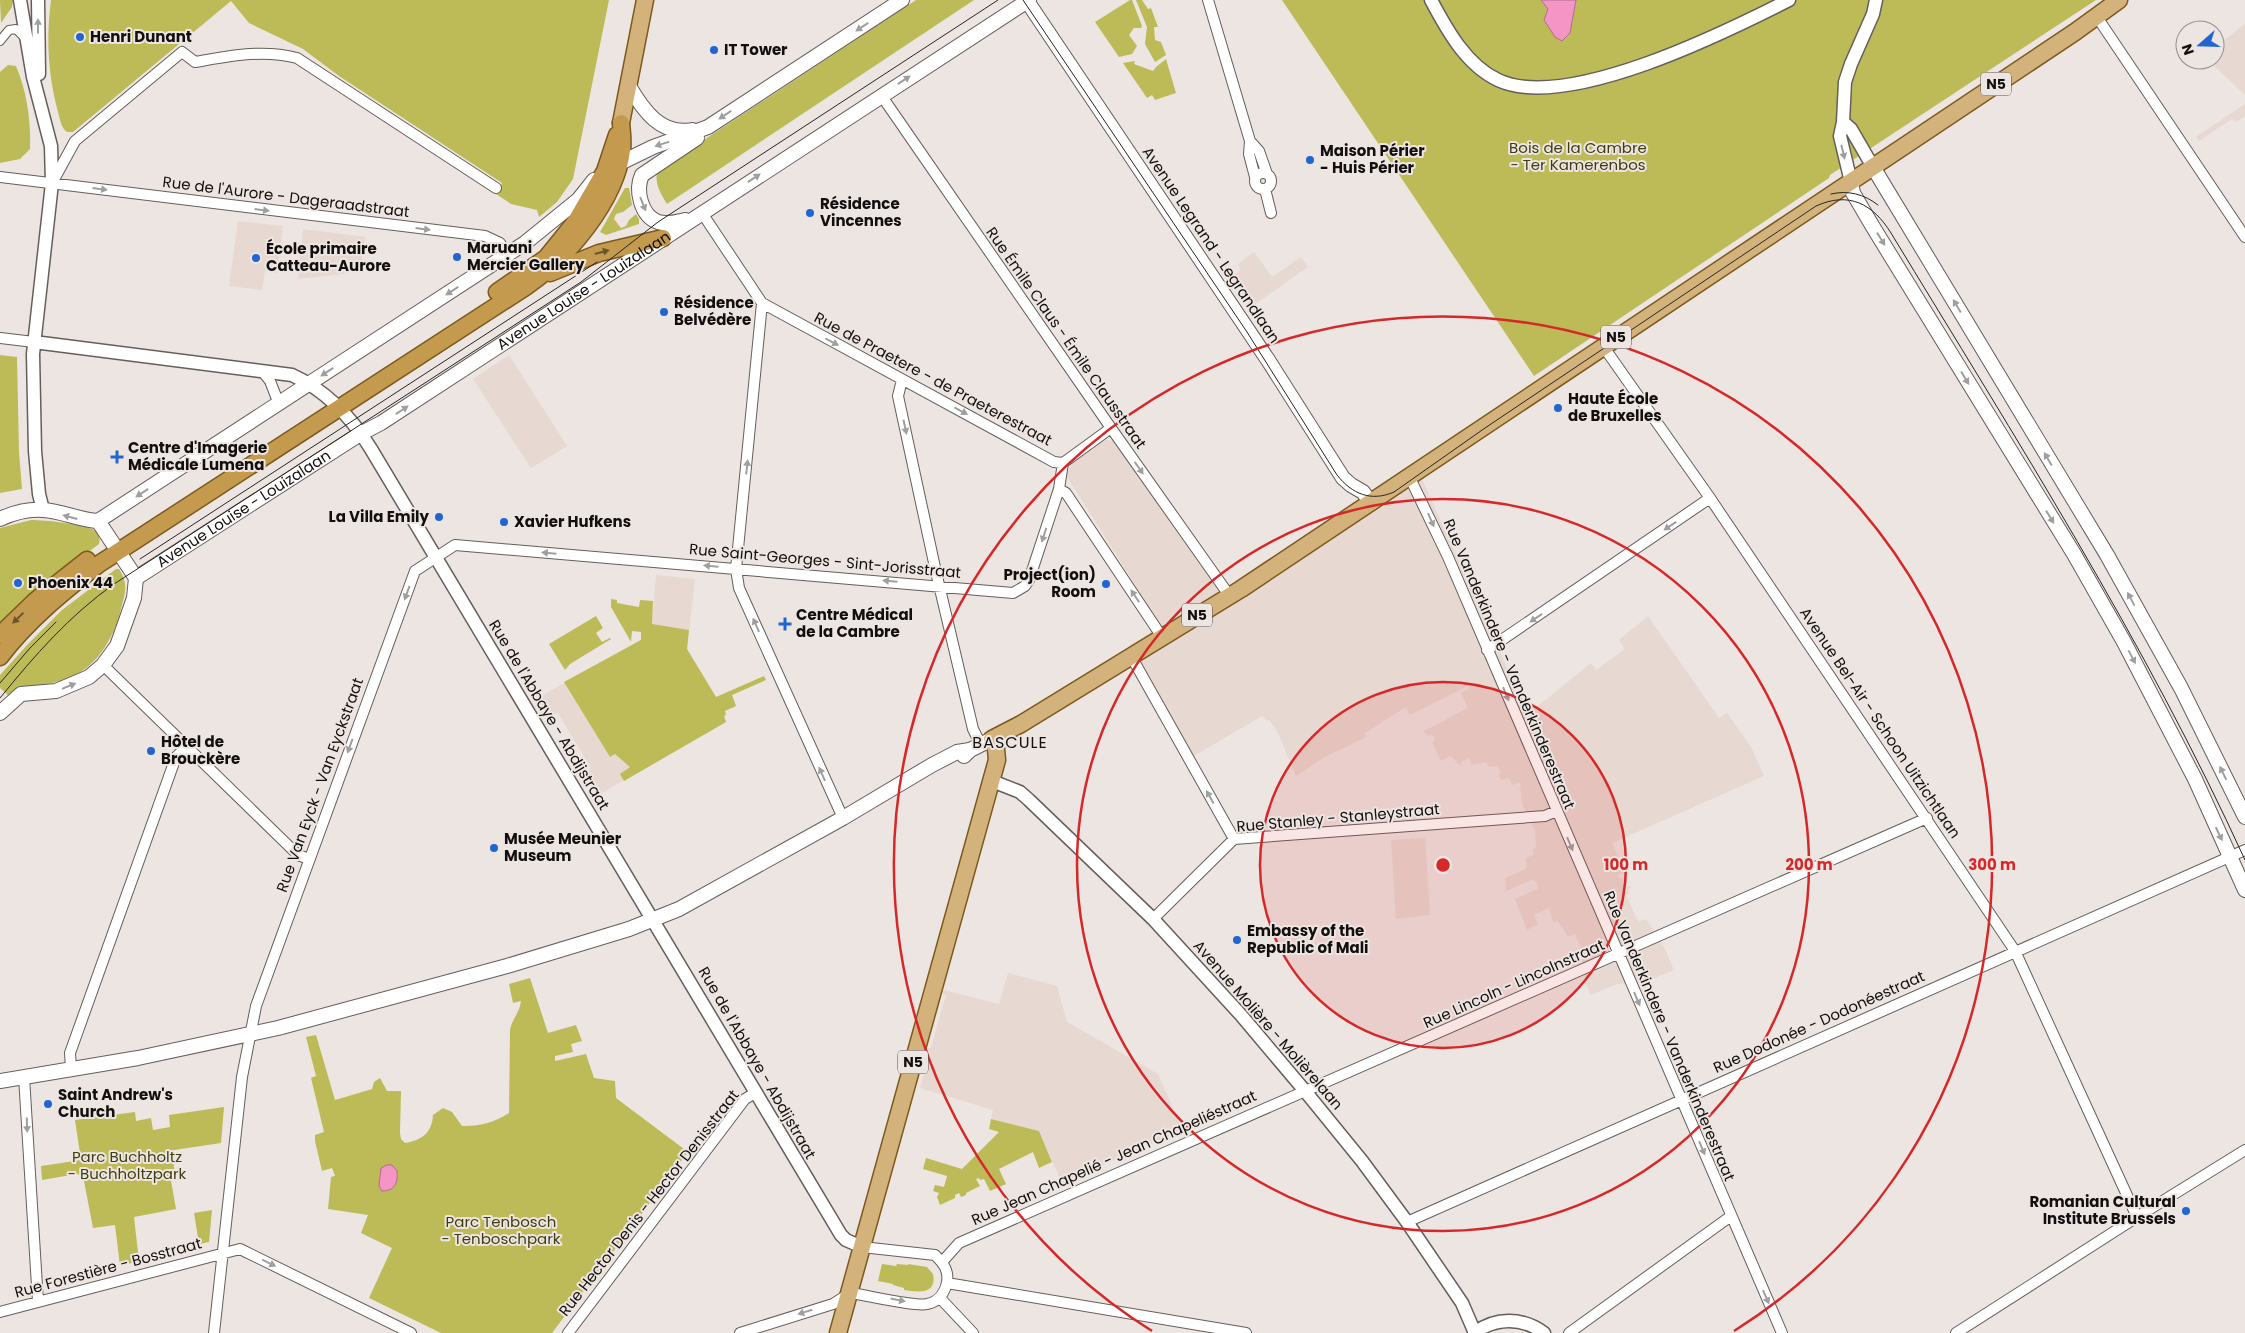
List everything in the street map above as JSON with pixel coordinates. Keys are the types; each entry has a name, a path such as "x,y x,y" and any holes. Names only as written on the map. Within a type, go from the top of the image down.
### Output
{"highway":[{"path":"0,635 64,577 116,547 541,276 561,258 586,227 608,192 622,149 621,124"},
{"path":"336,405 546,258 580,215 605,171 621,124"},
{"path":"541,276 599,253 663,238"},
{"path":"0,657 16,636 43,610 99,564 116,547"}],"main road":[{"path":"621,124 646,0"},
{"path":"698,215 669,224 653,219 644,209 640,196 638,183 642,175 696,139 708,127 902,0"},
{"name":"N5","path":"981,745 1026,721 1229,595 1824,200 1853,190 1873,167 2119,0"},
{"name":"Avenue Louise - Louizalaan","path":"136,578 360,434 381,423 654,246 663,238 881,95 1028,1"},
{"name":"Avenue Legrand - Legrandlaan","path":"1028,1 1268,360 1344,478 1351,486 1363,492 1370,503"},
{"path":"629,86 644,110 671,130 684,132 708,127"},
{"path":"0,518 22,512 43,510 83,520 98,521 532,239 578,200 589,184 605,171 653,147 708,127"},
{"path":"1873,167 2107,555 2181,688 2245,817"},
{"path":"1853,190 2101,602 2195,779 2245,890"},
{"path":"0,713 21,694 39,694 65,688 89,676 104,665 118,646 134,598 136,578 98,521"},
{"path":"0,1081 147,1056 250,1035 507,966 629,929 679,908 923,772 935,772 961,759 981,745"},
{"name":"N5","path":"838,1333 992,781 997,760 996,748 981,745"}],"street":[{"path":"38,0 38,57 43,109"},
{"path":"1431,0 1461,49 1481,70 1499,81 1518,86 1538,87 1566,85 1595,79 1651,61 1727,31 1789,0"},
{"path":"1853,190 1840,136 1843,122 1845,82 1873,14 1876,0"},
{"path":"1208,2 1250,141 1249,154 1256,186 1265,189"},
{"path":"22,3 33,77 43,109 51,146 52,183 34,342 35,451 39,494 43,510"},
{"path":"2097,16 2245,237"},
{"path":"0,42 9,30 16,29 26,40"},
{"path":"52,183 75,141 182,52 195,62 277,52 297,58 496,188"},
{"name":"Rue Émile Claus - Émile Clausstraat","path":"881,95 1229,595"},
{"path":"1843,122 1851,129 1873,167"},
{"path":"1250,141 1259,151 1271,182 1265,189"},
{"path":"1255,177 1260,173 1267,174"},
{"name":"Rue de l'Aurore - Dageraadstraat","path":"0,177 485,236 500,243 508,255"},
{"path":"1265,189 1271,213"},
{"path":"698,215 762,303 736,569 739,588 843,818"},
{"name":"Rue de Praetere - de Praeterestraat","path":"762,303 1054,462 1063,463"},
{"path":"0,338 34,342"},
{"name":"Rue de l'Abbaye - Abdijstraat","path":"34,342 292,374 310,383 336,405 368,445 653,919 754,1093 841,1235 849,1242 862,1246"},
{"name":"Avenue Bel-Air - Schoon Uitzichtlaan","path":"1603,346 1710,498 2015,951 2136,1217"},
{"path":"262,371 270,381 279,404"},
{"path":"902,380 898,396 973,730 981,745"},
{"path":"1063,463 1111,428"},
{"name":"Rue Saint-Georges - Sint-Jorisstraat","path":"436,557 455,545 1013,592 1025,586 1029,580 1059,489 1063,463"},
{"name":"Rue Vanderkindere - Vanderkinderestraat","path":"1409,476 1448,558 1782,1333"},
{"path":"1059,489 1066,493 1162,637"},
{"path":"1487,650 1710,498"},
{"name":"Rue Van Eyck - Van Eyckstraat","path":"214,1333 242,1077 256,1006 415,570 436,557"},
{"path":"1131,656 1234,839"},
{"path":"104,665 298,855 309,859"},
{"path":"71,1069 70,1053 176,757 186,747"},
{"name":"Avenue Molière - Molièrelaan","path":"992,781 1020,792 1153,919 1240,1014 1362,1161 1407,1222 1462,1303 1475,1333"},
{"name":"Rue Stanley - Stanleystraat","path":"1153,919 1234,839 1545,816 1556,811"},
{"name":"Rue Lincoln - Lincolnstraat","path":"1305,1092 1926,818"},
{"name":"Rue Dodonée - Dodonéestraat","path":"1407,1222 2245,850"},
{"path":"24,1077 38,1302"},
{"name":"Rue Jean Chapelié - Jean Chapeliéstraat","path":"942,1262 959,1243 1305,1092"},
{"name":"Rue Hector Denis - Hector Denisstraat","path":"568,1333 745,1099 754,1093"},
{"path":"1956,1333 2136,1217 2245,1150"},
{"path":"1569,1333 1731,1216"},
{"path":"740,1333 833,1304 850,1293 925,1305 940,1298 947,1282 948,1274 942,1262 935,1255 862,1246"},
{"name":"Rue Forestière - Bosstraat","path":"0,1312 240,1249 411,1333"},
{"path":"947,1282 1246,1333"},
{"path":"940,1298 973,1333"},
{"path":"1475,1333 1489,1324 1513,1321 1528,1324 1544,1333"}],"shaded area":[{"path":"1541,0 1576,0 1570,33 1562,41 1555,37 1544,20 1548,9"},
{"path":"2245,24 2245,95 2219,70 2225,70 2225,39"},
{"path":"2245,104 2245,116 2236,122 2233,119 2227,122 2199,141 2196,137"},
{"name":"École primaire Catteau-Aurore","path":"238,221 283,226 277,273 265,271 262,290 229,286"},
{"path":"303,229 365,237 360,272 298,279"},
{"path":"1254,252 1272,277 1301,257 1308,267 1251,307 1231,277 1241,270 1238,264"},
{"path":"509,355 567,446 531,468 473,379"},
{"path":"1103,440 1115,441 1220,592 1338,533 1422,479 1528,714 1591,663 1596,670 1625,649 1619,640 1648,616 1719,718 1727,713 1751,747 1764,776 1612,843 1622,866 1626,865 1627,868 1624,869 1625,872 1618,875 1619,879 1623,878 1624,888 1630,886 1631,888 1628,889 1630,894 1626,895 1636,917 1639,922 1646,919 1665,949 1674,970 1644,983 1617,984 1591,995 1586,984 1582,950 1575,934 1568,937 1558,921 1553,922 1549,908 1534,915 1538,924 1527,930 1515,899 1538,889 1537,884 1534,879 1506,891 1505,878 1526,869 1526,858 1533,855 1533,849 1536,848 1535,831 1522,804 1520,782 1512,785 1509,778 1501,780 1498,766 1489,767 1486,762 1471,765 1470,758 1461,762 1461,766 1450,756 1441,761 1432,742 1435,741 1432,734 1427,736 1424,731 1468,708 1461,693 1469,689 1468,686 1410,715 1406,707 1365,733 1366,737 1323,758 1296,776 1278,733 1269,720 1267,721 1262,716 1192,757 1130,645 1161,626 1066,475 1073,462"},
{"path":"656,575 695,579 687,649 716,697 726,722 600,794 587,771 591,768 558,713 547,716 536,699 651,634"},
{"path":"1425,838 1430,915 1396,919 1391,840"},
{"path":"1008,973 1057,986 1067,1022 1158,1074 1183,1130 1062,1183 1039,1131 991,1119 993,1110 920,1088 930,1053 926,1052 927,1048 931,1048 946,995 942,993 944,990 999,1004"},
{"path":"392,1165 397,1171 397,1179 393,1188 382,1191 379,1186 381,1168"}],"green space":[{"path":"0,0 13,0 12,7 1,23"},
{"path":"51,0 609,0 573,179 557,202 539,217 537,210 511,204 496,194 502,183 339,76 303,49 249,23 231,1 73,132 67,132 60,120 50,70 48,42"},
{"path":"916,0 974,0 667,204 657,184 657,171"},
{"path":"1132,0 1142,26 1141,28 1134,28 1129,35 1137,46 1132,54 1119,57 1095,22"},
{"path":"1136,0 1142,0 1148,9 1151,8 1158,27 1154,27 1155,40 1161,42 1166,55 1155,62 1145,44 1147,27"},
{"name":"Bois de la Cambre - Ter Kamerenbos","path":"1282,0 2096,0 1830,175 1829,178 1534,376"},
{"path":"1166,59 1176,93 1155,100 1152,95 1147,98 1123,63 1135,61 1134,64 1153,71"},
{"path":"8,65 16,66 26,96 30,128 30,149 20,159 0,163 0,72"},
{"path":"625,188 629,188 632,205 623,212 616,214 614,219 621,228 626,226 629,220 636,214 639,224 606,235 600,232"},
{"path":"0,355 17,357 19,452 22,489 0,493"},
{"path":"31,520 64,523 94,530 98,534 99,544 67,568 0,627 0,528"},
{"path":"116,569 119,569 124,581 124,596 116,625 98,657 80,673 68,678 26,688 9,696 0,688 0,675 28,644 62,610"},
{"path":"611,599 617,600 617,603 639,607 640,600 653,601 652,624 689,630 687,649 716,697 764,676 766,680 732,695 736,706 725,711 726,722 624,781 620,774 630,767 615,754 610,757 564,682 641,640 641,632 632,631 631,642 611,607"},
{"path":"596,616 603,628 596,633 602,642 611,639 570,664 565,670 549,644"},
{"name":"Parc Tenbosch - Tenboschpark","path":"530,978 548,1033 576,1025 582,1041 571,1044 573,1052 555,1056 555,1061 586,1054 594,1078 615,1081 616,1098 688,1152 552,1333 441,1333 369,1298 392,1248 361,1233 368,1215 328,1209 331,1177 335,1176 332,1168 322,1171 315,1141 315,1135 324,1132 311,1078 316,1076 306,1037 316,1035 335,1100 372,1089 374,1082 380,1078 387,1091 401,1091 400,1133 401,1139 405,1143 425,1135 431,1127 433,1115 443,1108 452,1112 462,1126 487,1123 509,1113 510,1030 521,1001 513,1003 509,984"},
{"name":"Parc Buchholtz - Buchholtzpark","path":"224,1107 221,1143 174,1150 172,1153 175,1174 170,1175 176,1209 134,1217 139,1261 120,1266 115,1225 93,1228 83,1176 77,1174 42,1180 41,1166 81,1160 75,1120 135,1112 136,1121 151,1118 153,1130 170,1127 169,1115"},
{"path":"991,1119 1039,1131 1052,1162 1039,1168 1033,1152 999,1169 1006,1184 990,1191 984,1179 980,1180 979,1178 976,1179 980,1186 961,1197 959,1193 955,1195 955,1198 940,1205 937,1197 939,1193 933,1191 935,1185 944,1187 947,1176 923,1169 926,1158 962,1169 999,1132 989,1129"},
{"path":"212,1210 209,1242 199,1244 194,1213"},
{"path":"882,1264 896,1266 897,1264 908,1264 927,1267 933,1274 932,1286 925,1291 904,1290 904,1288 893,1284 878,1281"}],"tram line":[{"path":"0,698 53,637 82,609 114,584 581,282 658,222 998,0"},
{"path":"1023,0 1247,332 1337,475 1349,487 1370,496 1386,495 1394,492 1485,428 1816,206 1828,202 1849,200 1868,208 1876,214 1891,233 2032,464 2165,699 2245,860"},
{"path":"1831,194 1844,192 1856,194 1878,205"},
{"path":"140,559 597,262"},
{"path":"0,683 30,648 56,622"}],"place":[{"name":"Henri Dunant","path":"80,37"},
{"name":"IT Tower","path":"714,50"},
{"name":"Maison Périer - Huis Périer","path":"1310,160"},
{"name":"Résidence Vincennes","path":"810,213"},
{"name":"Maruani Mercier Gallery","path":"457,257"},
{"name":"École primaire Catteau-Aurore","path":"256,258"},
{"name":"Résidence Belvédère","path":"664,312"},
{"name":"Haute École de Bruxelles","path":"1558,408"},
{"name":"Centre d'Imagerie Médicale Lumena","path":"117,457"},
{"name":"La Villa Emily","path":"439,517"},
{"name":"Xavier Hufkens","path":"504,522"},
{"name":"Phoenix 44","path":"18,583"},
{"name":"Project(ion) Room","path":"1106,584"},
{"name":"Centre Médical de la Cambre","path":"785,624"},
{"name":"Hôtel de Brouckère","path":"151,751"},
{"name":"Musée Meunier Museum","path":"494,848"},
{"name":"Embassy of the Republic of Mali","path":"1237,940"},
{"name":"Saint Andrew's Church","path":"48,1104"},
{"name":"Romanian Cultural Institute Brussels","path":"2186,1211"}],"district":[{"name":"BASCULE","path":"1010,742"}]}
